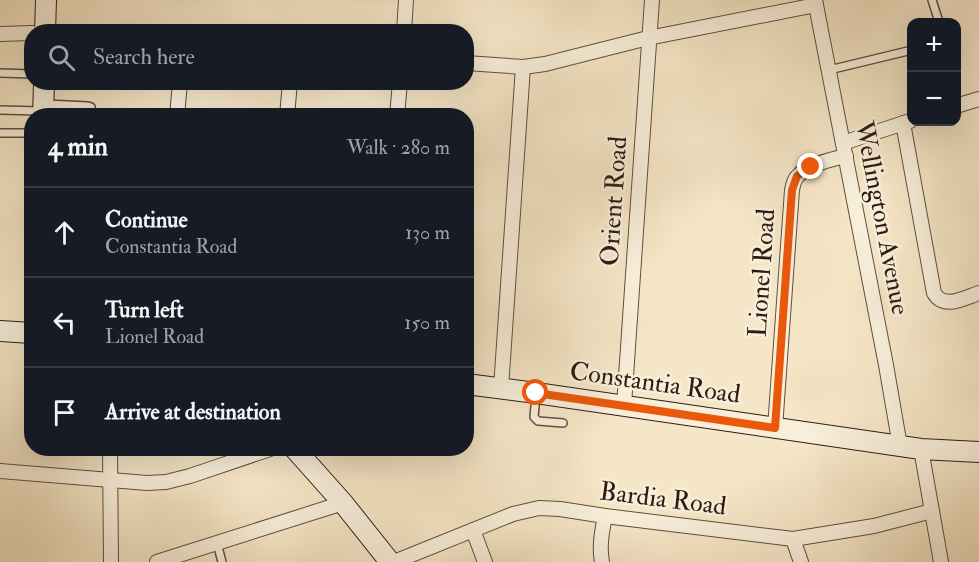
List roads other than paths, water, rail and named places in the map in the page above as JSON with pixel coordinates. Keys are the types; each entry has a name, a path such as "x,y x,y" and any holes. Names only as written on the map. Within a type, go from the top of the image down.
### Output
{"main road":[{"path":"45,24 46,0"},
{"path":"43,108 44,90"},
{"path":"0,330 24,332"},
{"name":"Constantia Road","path":"474,385 921,449 979,452"},
{"path":"301,456 392,562"}],"street":[{"path":"404,24 406,0"},
{"name":"Orient Road","path":"624,405 652,0"},
{"path":"474,64 523,67 545,64 648,38 815,3"},
{"name":"Wellington Avenue","path":"815,3 900,446"},
{"path":"0,34 24,33"},
{"path":"501,388 523,67"},
{"path":"178,108 179,90"},
{"path":"288,108 289,90"},
{"path":"398,108 400,90"},
{"path":"961,105 979,99"},
{"name":"Lionel Road","path":"775,428 792,190 797,176 845,150 907,122"},
{"path":"908,126 934,293 943,302 979,293"},
{"path":"921,449 941,562"},
{"path":"110,456 111,562"},
{"path":"0,471 147,483 166,482 249,456"},
{"path":"157,562 343,503"},
{"name":"Bardia Road","path":"392,562 513,514 538,508 793,539 874,526 932,511"},
{"path":"602,562 600,554 604,516"},
{"path":"473,531 485,562"},
{"path":"793,539 801,562"}],"lane":[{"path":"932,0 938,18"},
{"path":"828,70 907,51"},
{"path":"0,73 24,74"},
{"path":"66,108 88,106 91,108"},
{"path":"0,110 24,110"},
{"path":"0,133 24,133"},
{"path":"536,393 534,417 536,420 563,423"},
{"path":"217,543 222,562"}]}
